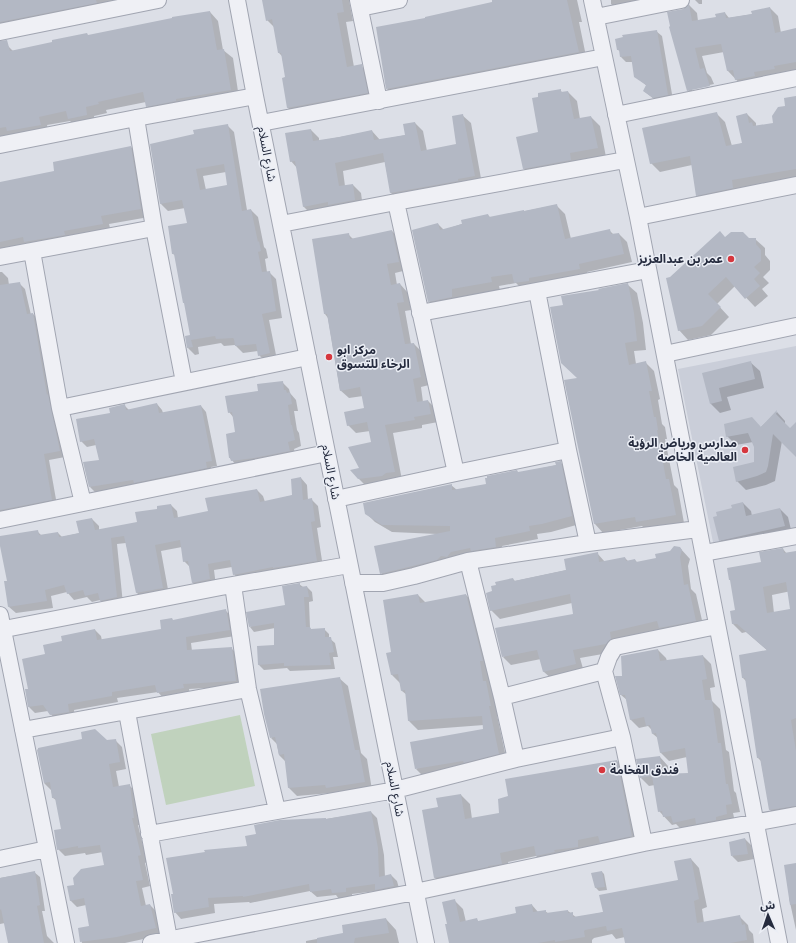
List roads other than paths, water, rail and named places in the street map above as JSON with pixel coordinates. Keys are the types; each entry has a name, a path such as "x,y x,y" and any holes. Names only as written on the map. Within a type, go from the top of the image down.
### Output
{"street":[{"path":"0,32 113,4 158,0"},
{"name":"شارع السلام","path":"237,0 255,96 426,943"},
{"path":"379,101 359,4 399,0"},
{"path":"592,0 638,217 780,943"},
{"path":"596,17 681,0"},
{"path":"261,123 604,57"},
{"path":"616,115 796,78"},
{"path":"0,145 255,96"},
{"path":"136,118 154,228 184,382"},
{"path":"281,224 625,160"},
{"path":"638,217 796,186"},
{"path":"396,202 456,473"},
{"path":"0,257 154,228"},
{"path":"32,251 60,408 83,503"},
{"path":"420,313 648,270"},
{"path":"537,291 568,450 588,542"},
{"path":"665,354 796,326"},
{"path":"60,408 308,357"},
{"path":"336,499 568,450"},
{"path":"0,520 327,453"},
{"path":"353,583 383,582 414,576 468,561 588,542 698,529"},
{"path":"704,553 796,536"},
{"path":"468,561 502,696 516,759"},
{"path":"66,943 1,625 349,564"},
{"path":"233,585 248,689 278,810"},
{"path":"644,843 622,737 604,671 614,647 717,626"},
{"path":"502,696 604,671"},
{"path":"23,730 248,689"},
{"path":"127,712 169,939"},
{"path":"150,834 395,790 516,759 622,737"},
{"path":"151,943 415,892 644,843 756,824 796,815"},
{"path":"0,859 47,849"}],"place":[{"name":"عمر بن عبدالعزيز","path":"731,259"},
{"name":"مركز ابو الرخاء للتسوق","path":"329,357"},
{"name":"مدارس ورياض الرؤية العالمية الخاصة","path":"745,450"},
{"name":"فندق الفخامة","path":"602,770"}]}
